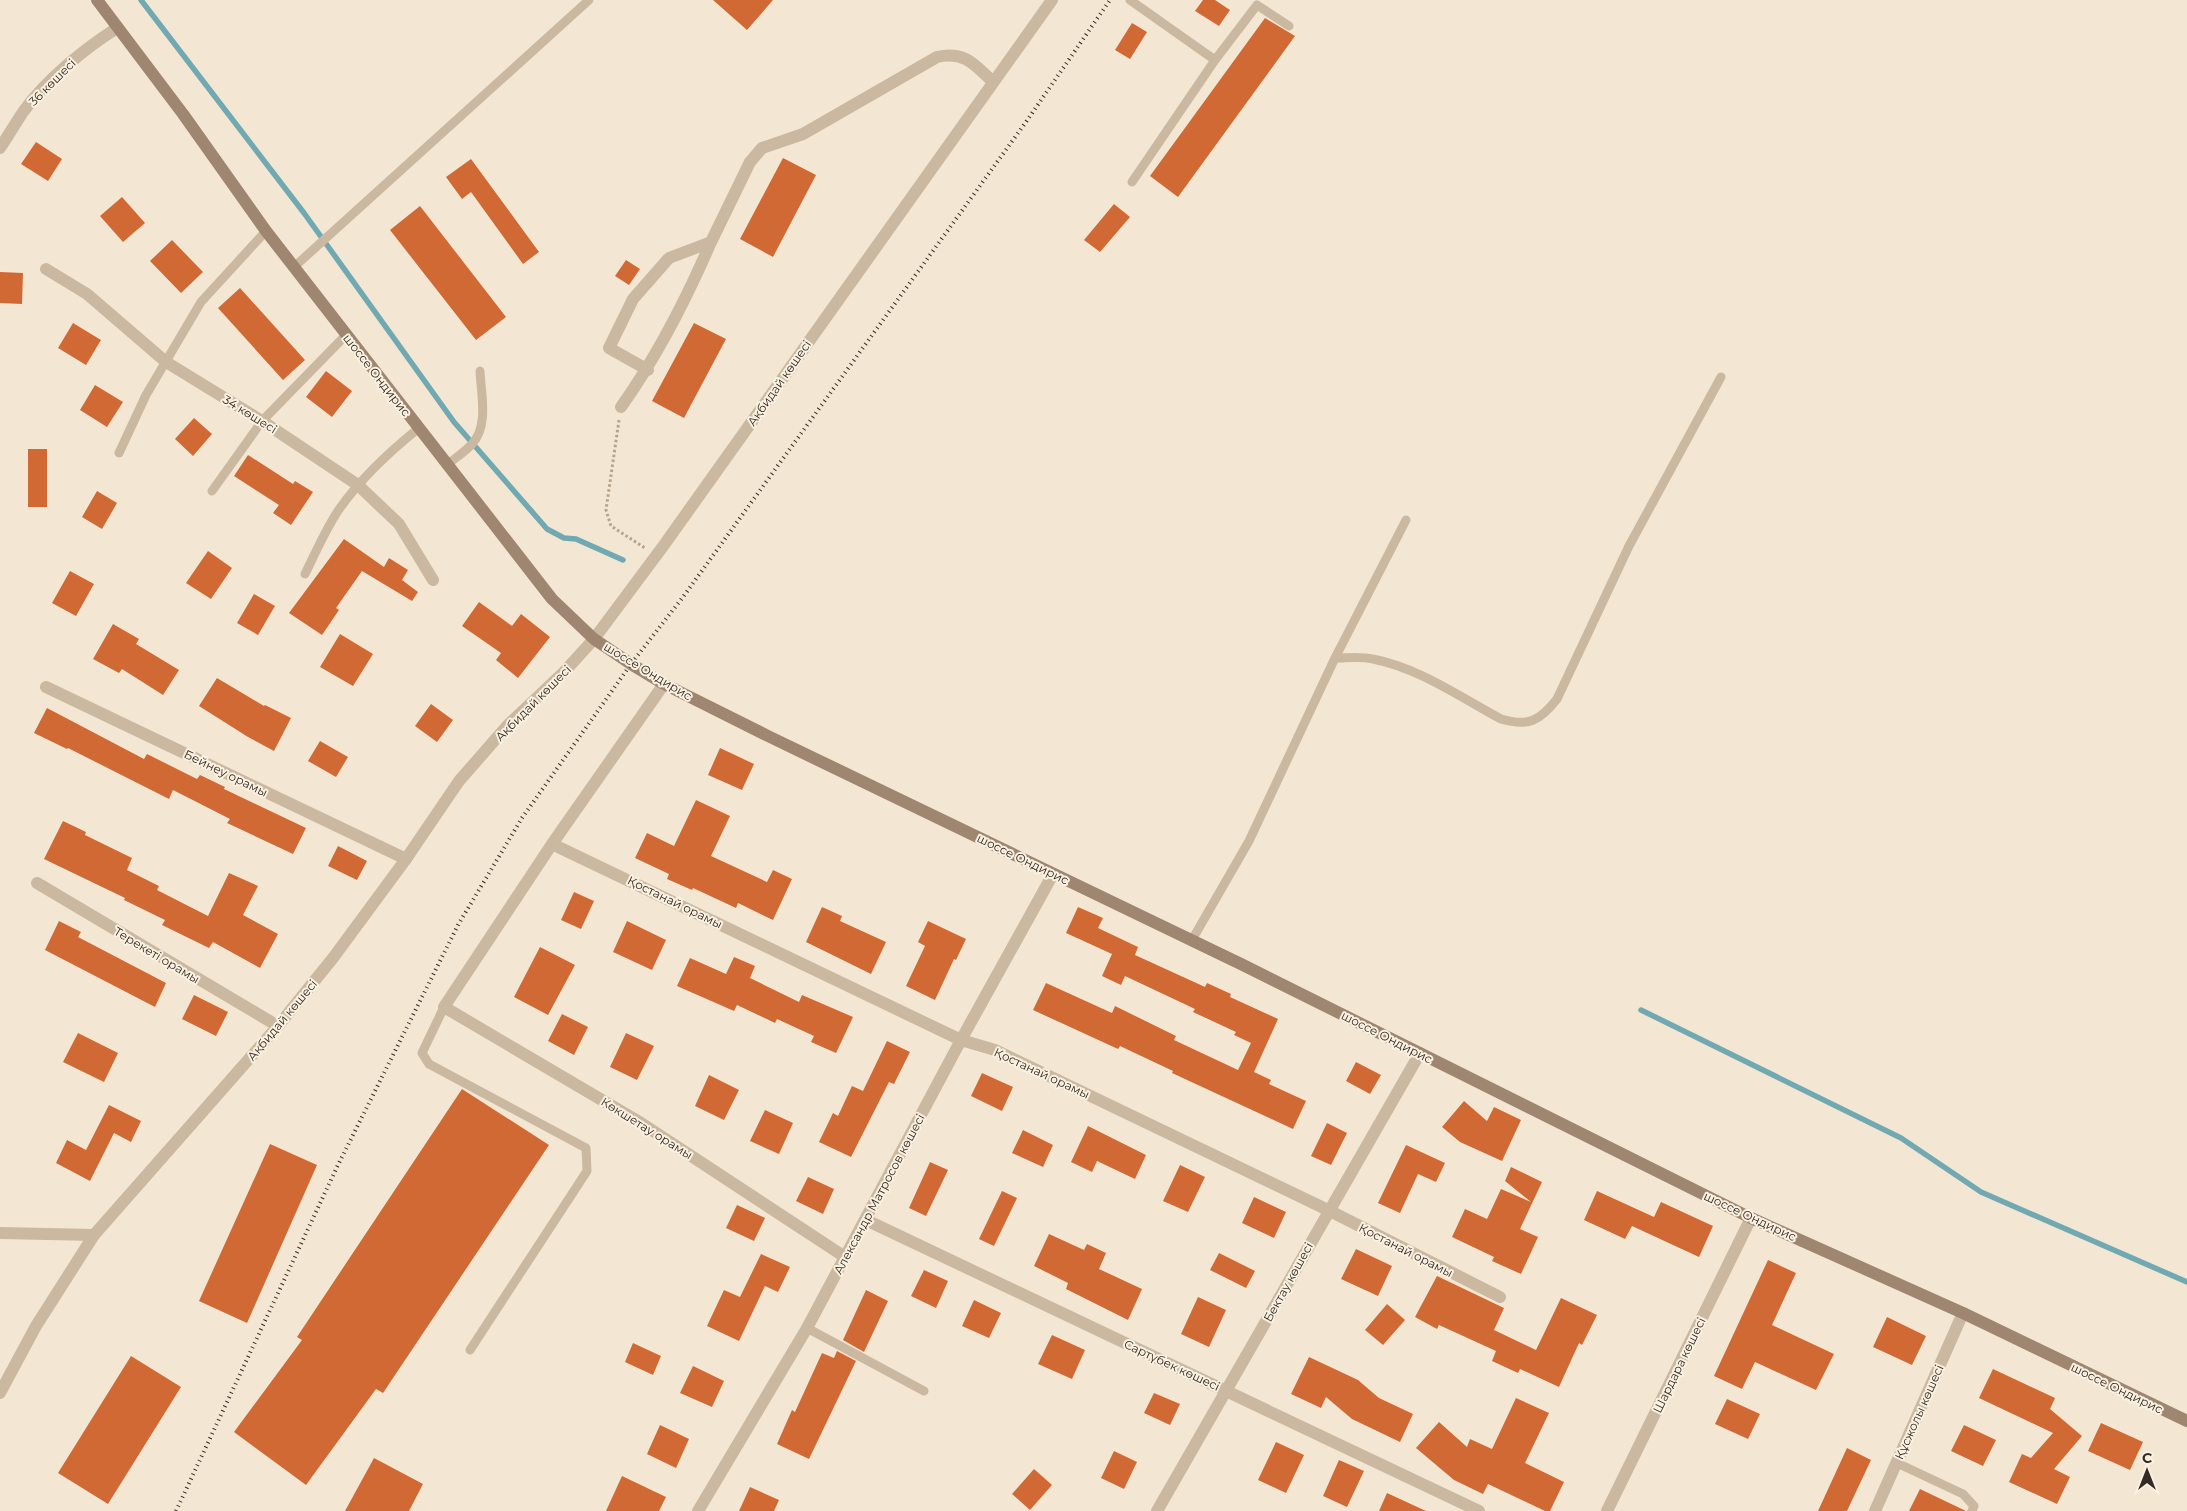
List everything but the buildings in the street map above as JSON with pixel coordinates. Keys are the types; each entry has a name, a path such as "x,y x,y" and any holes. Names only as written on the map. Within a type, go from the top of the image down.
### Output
{"main road":[{"name":"шоссе Ондирис","path":"97,0 183,114 266,231 447,465 552,600 594,639 664,684 768,736 1192,940 1750,1218 1963,1313 2187,1422"}],"street":[{"name":"Ақбидай көшесі","path":"0,1393 36,1326 94,1235 278,1026 333,958 406,859 459,782 508,725 564,672 594,639 1052,0"},
{"name":"36 көшесі","path":"0,148 24,111 63,69 94,42 118,28"},
{"path":"621,407 648,370 689,294 711,242 750,162 762,148 803,134 937,57 952,54 970,60 993,82"},
{"path":"648,370 608,348 633,299 669,258 711,242"},
{"name":"34 көшесі","path":"46,270 88,294 166,362 262,421 358,485 399,524 433,580"},
{"path":"444,1008 552,844 664,684"},
{"name":"Бейнеу орамы","path":"46,686 406,859"},
{"name":"Қостанай орамы","path":"552,844 961,1040 995,1050 1328,1210 1500,1297"},
{"name":"Александр Матросов көшесі","path":"698,1511 807,1328 961,1040 1053,874"},
{"name":"Терекеті орамы","path":"36,883 278,1026"},
{"name":"Көкшетау орамы","path":"444,1008 641,1123 845,1257"},
{"name":"Бектау көшесі","path":"1157,1511 1328,1210 1420,1053"},
{"name":"Шардара көшесі","path":"1607,1511 1750,1218"},
{"name":"Сартүбек көшесі","path":"866,1220 1479,1511"},
{"path":"0,1233 94,1235"},
{"name":"Құсжолы көшесі","path":"1876,1511 1963,1313"}],"lane":[{"path":"294,267 589,0"},
{"path":"1130,0 1216,60"},
{"path":"1132,182 1216,60 1257,5 1290,26"},
{"path":"119,453 146,395 201,302 266,231"},
{"path":"212,491 262,421 346,335"},
{"path":"447,465 473,444 480,431 482,420 480,371"},
{"path":"1334,658 1371,658 1392,663 1414,672 1501,719 1516,723 1531,722 1546,713 1557,699 1629,546 1721,377"},
{"path":"305,574 339,509 388,452 419,428"},
{"path":"1192,940 1249,841 1334,658 1406,520"},
{"path":"444,1008 422,1053 429,1064 586,1148 587,1171 470,1350"},
{"path":"807,1328 924,1391"},
{"path":"1897,1463 1963,1494 1974,1506 1972,1511"}],"path":[{"path":"621,407 606,510 611,526 656,555"}],"waterway":[{"path":"141,0 304,213 454,422 547,529 564,538 576,539 623,560"},
{"path":"1641,1010 1901,1138 1981,1192 2187,1282"}],"railway":[{"path":"176,1511 337,1167 458,925 522,818 631,664 683,597 1026,122 1110,0"}]}
